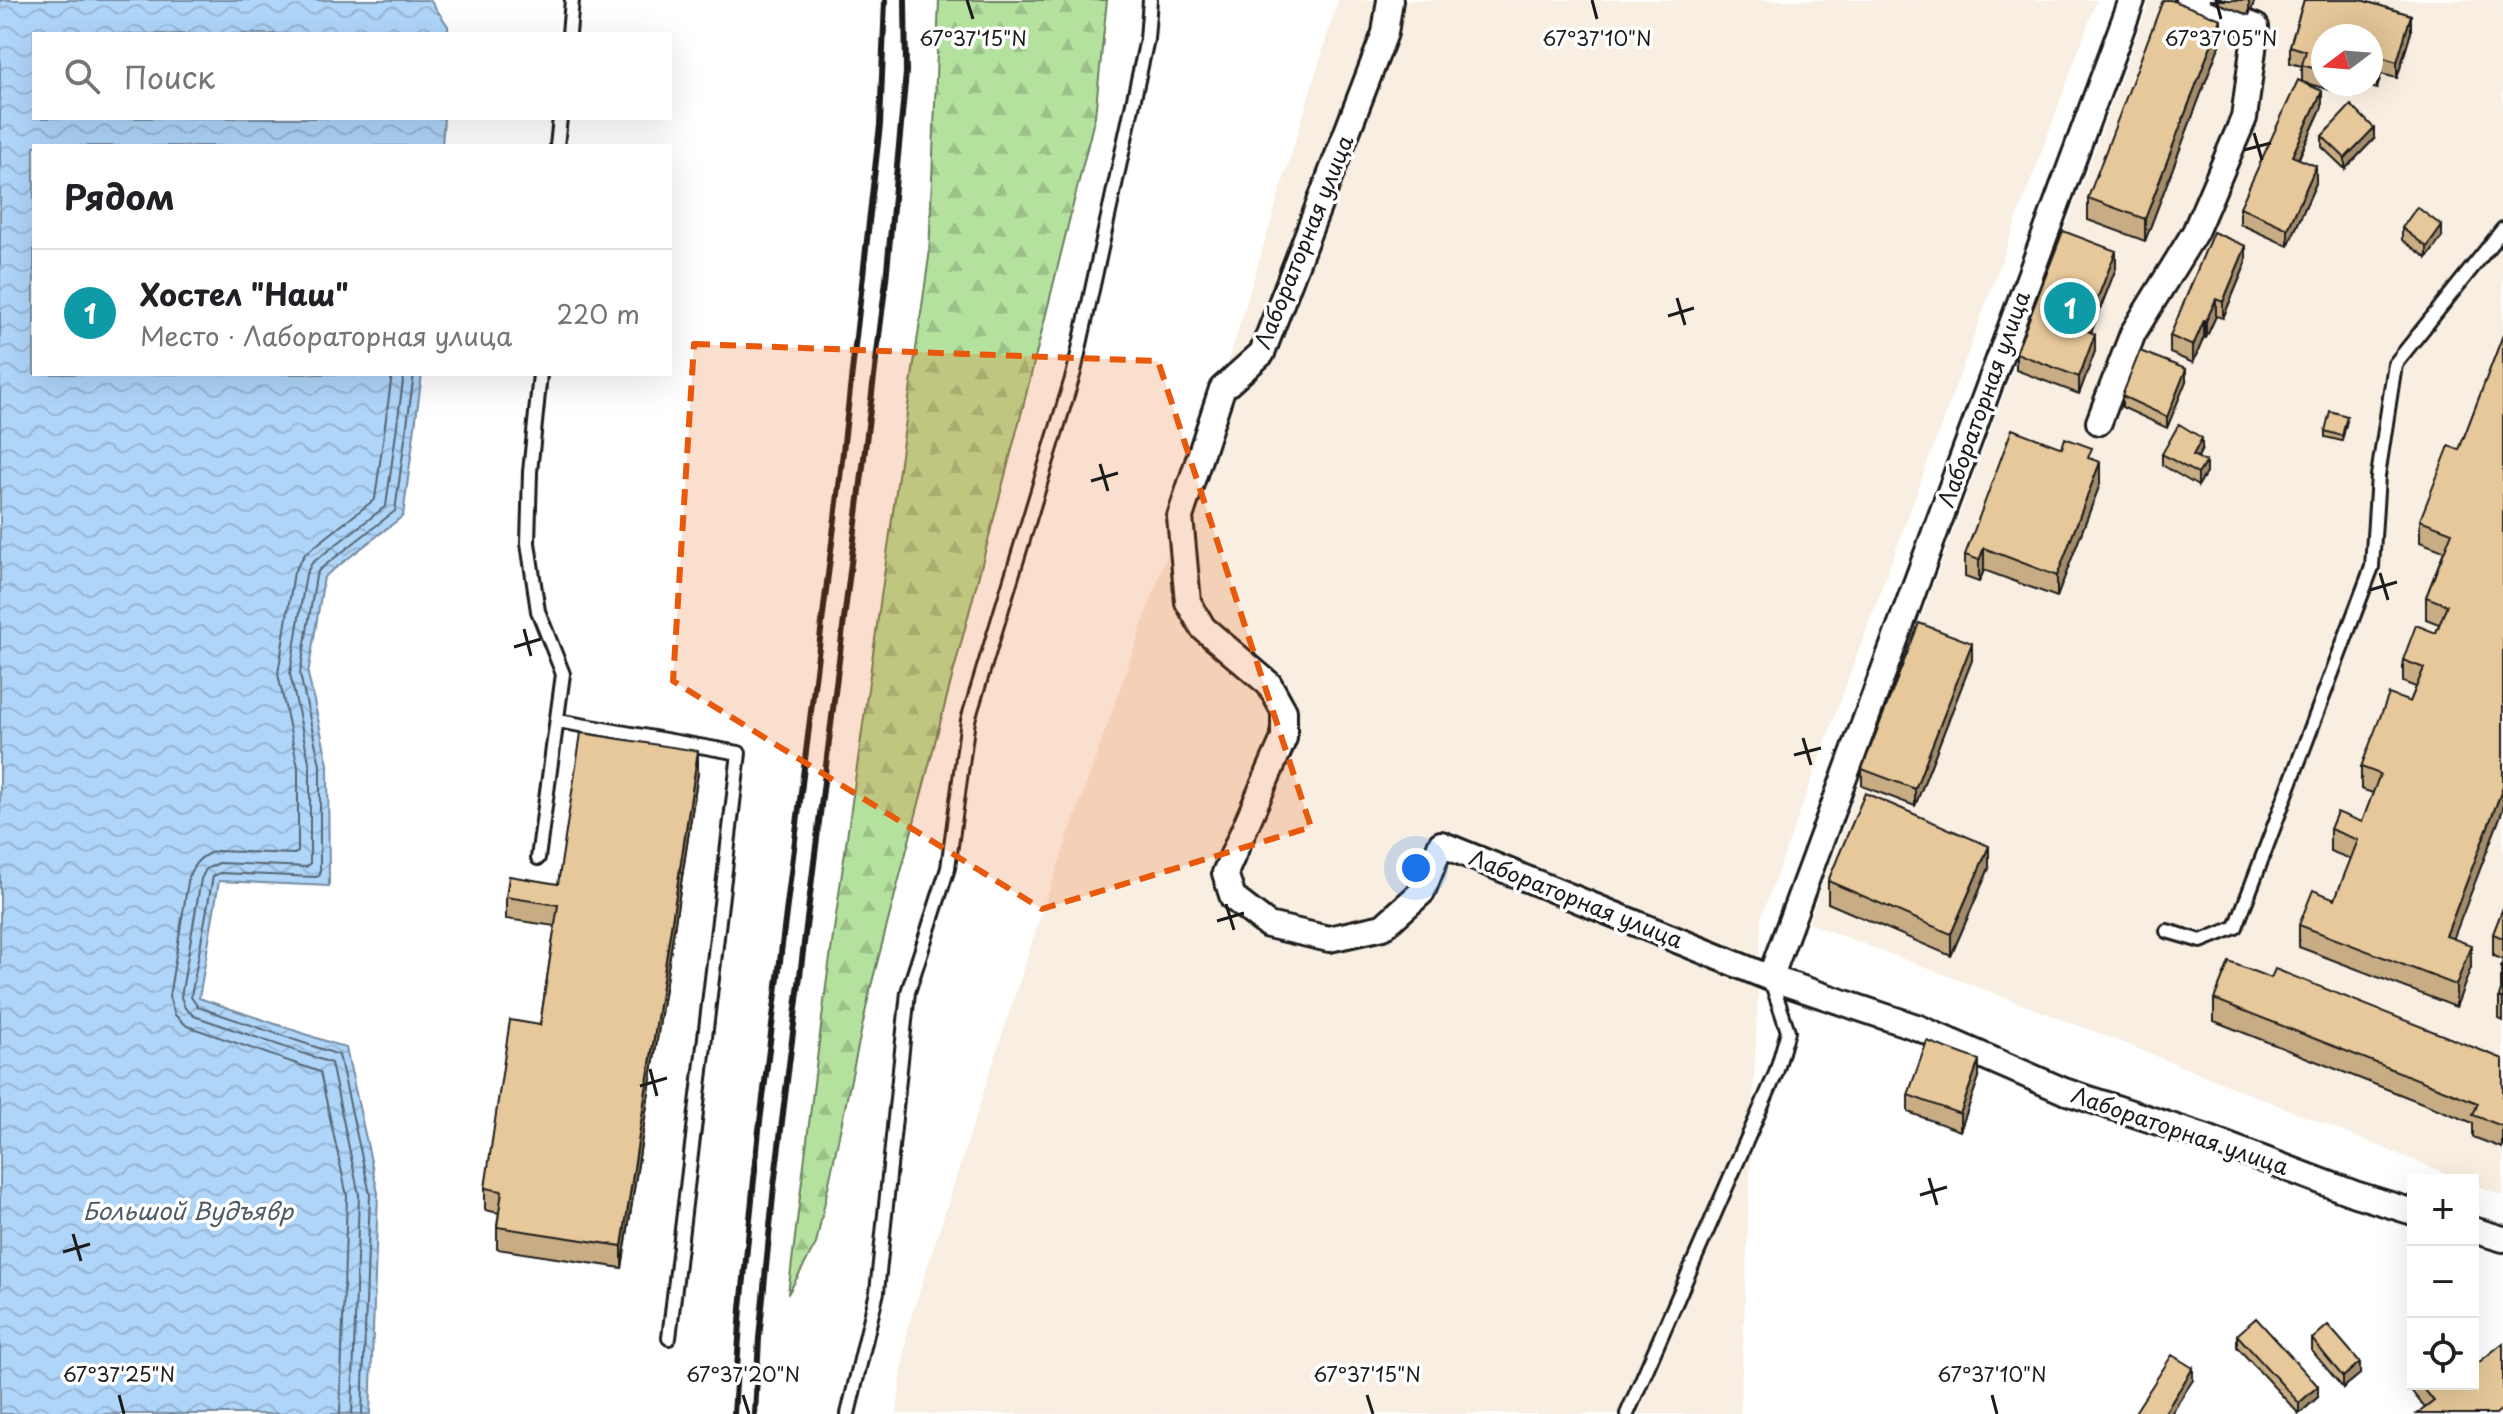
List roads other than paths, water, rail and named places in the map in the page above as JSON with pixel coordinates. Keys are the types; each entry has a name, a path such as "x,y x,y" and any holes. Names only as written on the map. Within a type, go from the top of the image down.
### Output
{"street":[{"name":"Лабораторная улица","path":"1390,0 1385,33 1262,353 1222,389 1180,517 1188,602 1203,628 1269,684 1284,711 1284,738 1225,873 1233,898 1268,925 1329,939 1383,927 1422,892 1441,844 1770,978 1919,1028 2064,1091 2207,1138 2355,1194 2407,1210"},
{"name":"Лабораторная улица","path":"1770,978 2132,0"},
{"path":"2099,422 2133,333 2195,232 2244,118 2256,27 2188,0"},
{"path":"2479,1232 2503,1239"}],"lane":[{"path":"569,32 572,0"},
{"path":"848,1414 877,1292 908,992 948,868 968,720 1074,372 1147,39 1150,0"},
{"path":"557,144 560,120"},
{"path":"2167,931 2201,941 2236,927 2372,567 2378,476 2395,364 2503,229"},
{"path":"538,858 563,674 538,611 528,543 530,472 540,376"},
{"path":"558,721 739,753 669,1338"},
{"path":"1627,1414 1776,1073 1788,1031 1770,978"}],"water":[{"name":"Большой Вудъявр","path":"0,0 430,0 448,26 448,32 32,32 32,120 444,120 442,144 32,144 32,376 422,376 403,516 324,577 308,674 328,764 329,886 219,881 199,998 346,1048 378,1193 370,1414 0,1414"}],"railway":[{"path":"734,1414 759,1130 840,478 880,125 885,0"},
{"path":"755,1414 774,1186 886,280 906,73 905,0"}],"place":[{"name":"Хостел \"Наш\"","path":"2070,308"}]}
